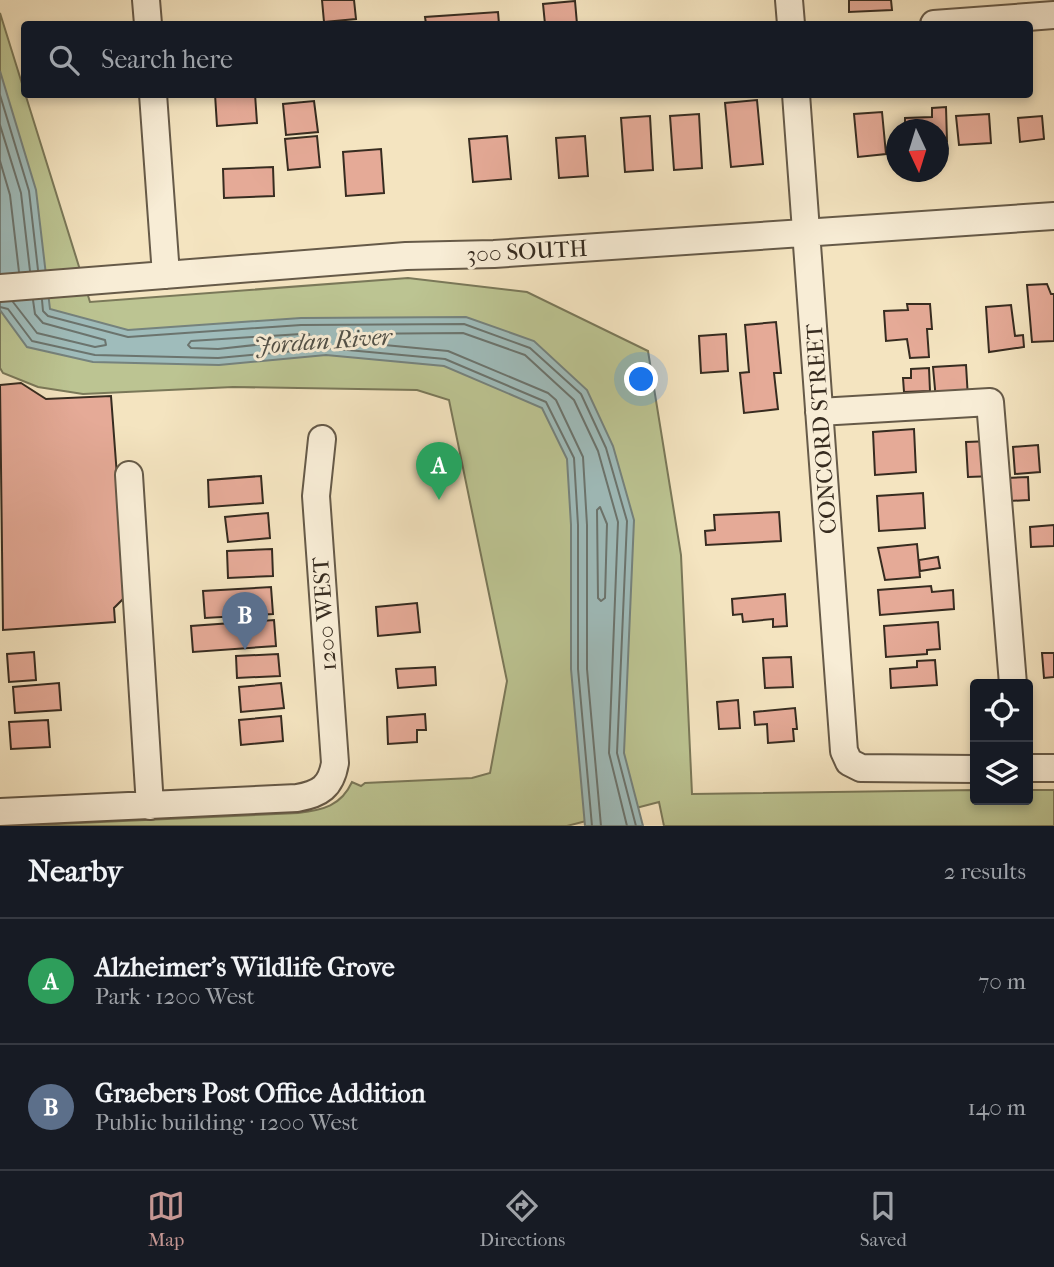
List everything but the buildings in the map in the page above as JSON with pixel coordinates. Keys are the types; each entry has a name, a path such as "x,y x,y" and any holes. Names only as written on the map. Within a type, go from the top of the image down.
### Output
{"street":[{"path":"146,0 148,21"},
{"path":"789,0 791,21"},
{"path":"974,21 1054,15"},
{"path":"153,98 166,275"},
{"name":"CONCORD STREET","path":"796,98 843,739 849,762 861,768 970,769"},
{"name":"300 SOUTH","path":"0,288 406,256 494,254 1054,216"},
{"path":"819,412 990,402 1013,679"},
{"name":"1200 WEST","path":"150,806 297,798 314,795 326,788 335,763 316,496 322,439"},
{"path":"0,813 150,806 129,475"},
{"path":"1033,768 1054,768"}],"green space":[{"path":"0,13 21,80 21,98 26,98 90,302 408,278 527,292 648,351 681,555 692,794 970,790 970,805 1033,805 1033,790 1054,790 1054,826 664,826 659,802 567,826 12,826 298,813 337,802 352,782 361,786 365,783 472,778 490,773 507,681 449,400 417,390 233,387 83,394 38,387 3,373 0,368"}],"water":[{"name":"Jordan River","path":"0,71 36,190 50,309 128,330 301,318 466,317 534,341 587,390 613,446 634,520 624,753 643,826 585,826 571,669 571,525 567,459 542,408 444,366 326,355 219,365 93,362 27,347 0,310"}],"place":[{"name":"Alzheimer’s Wildlife Grove","path":"439,500"},
{"name":"Graebers Post Office Addition","path":"245,650"}]}
